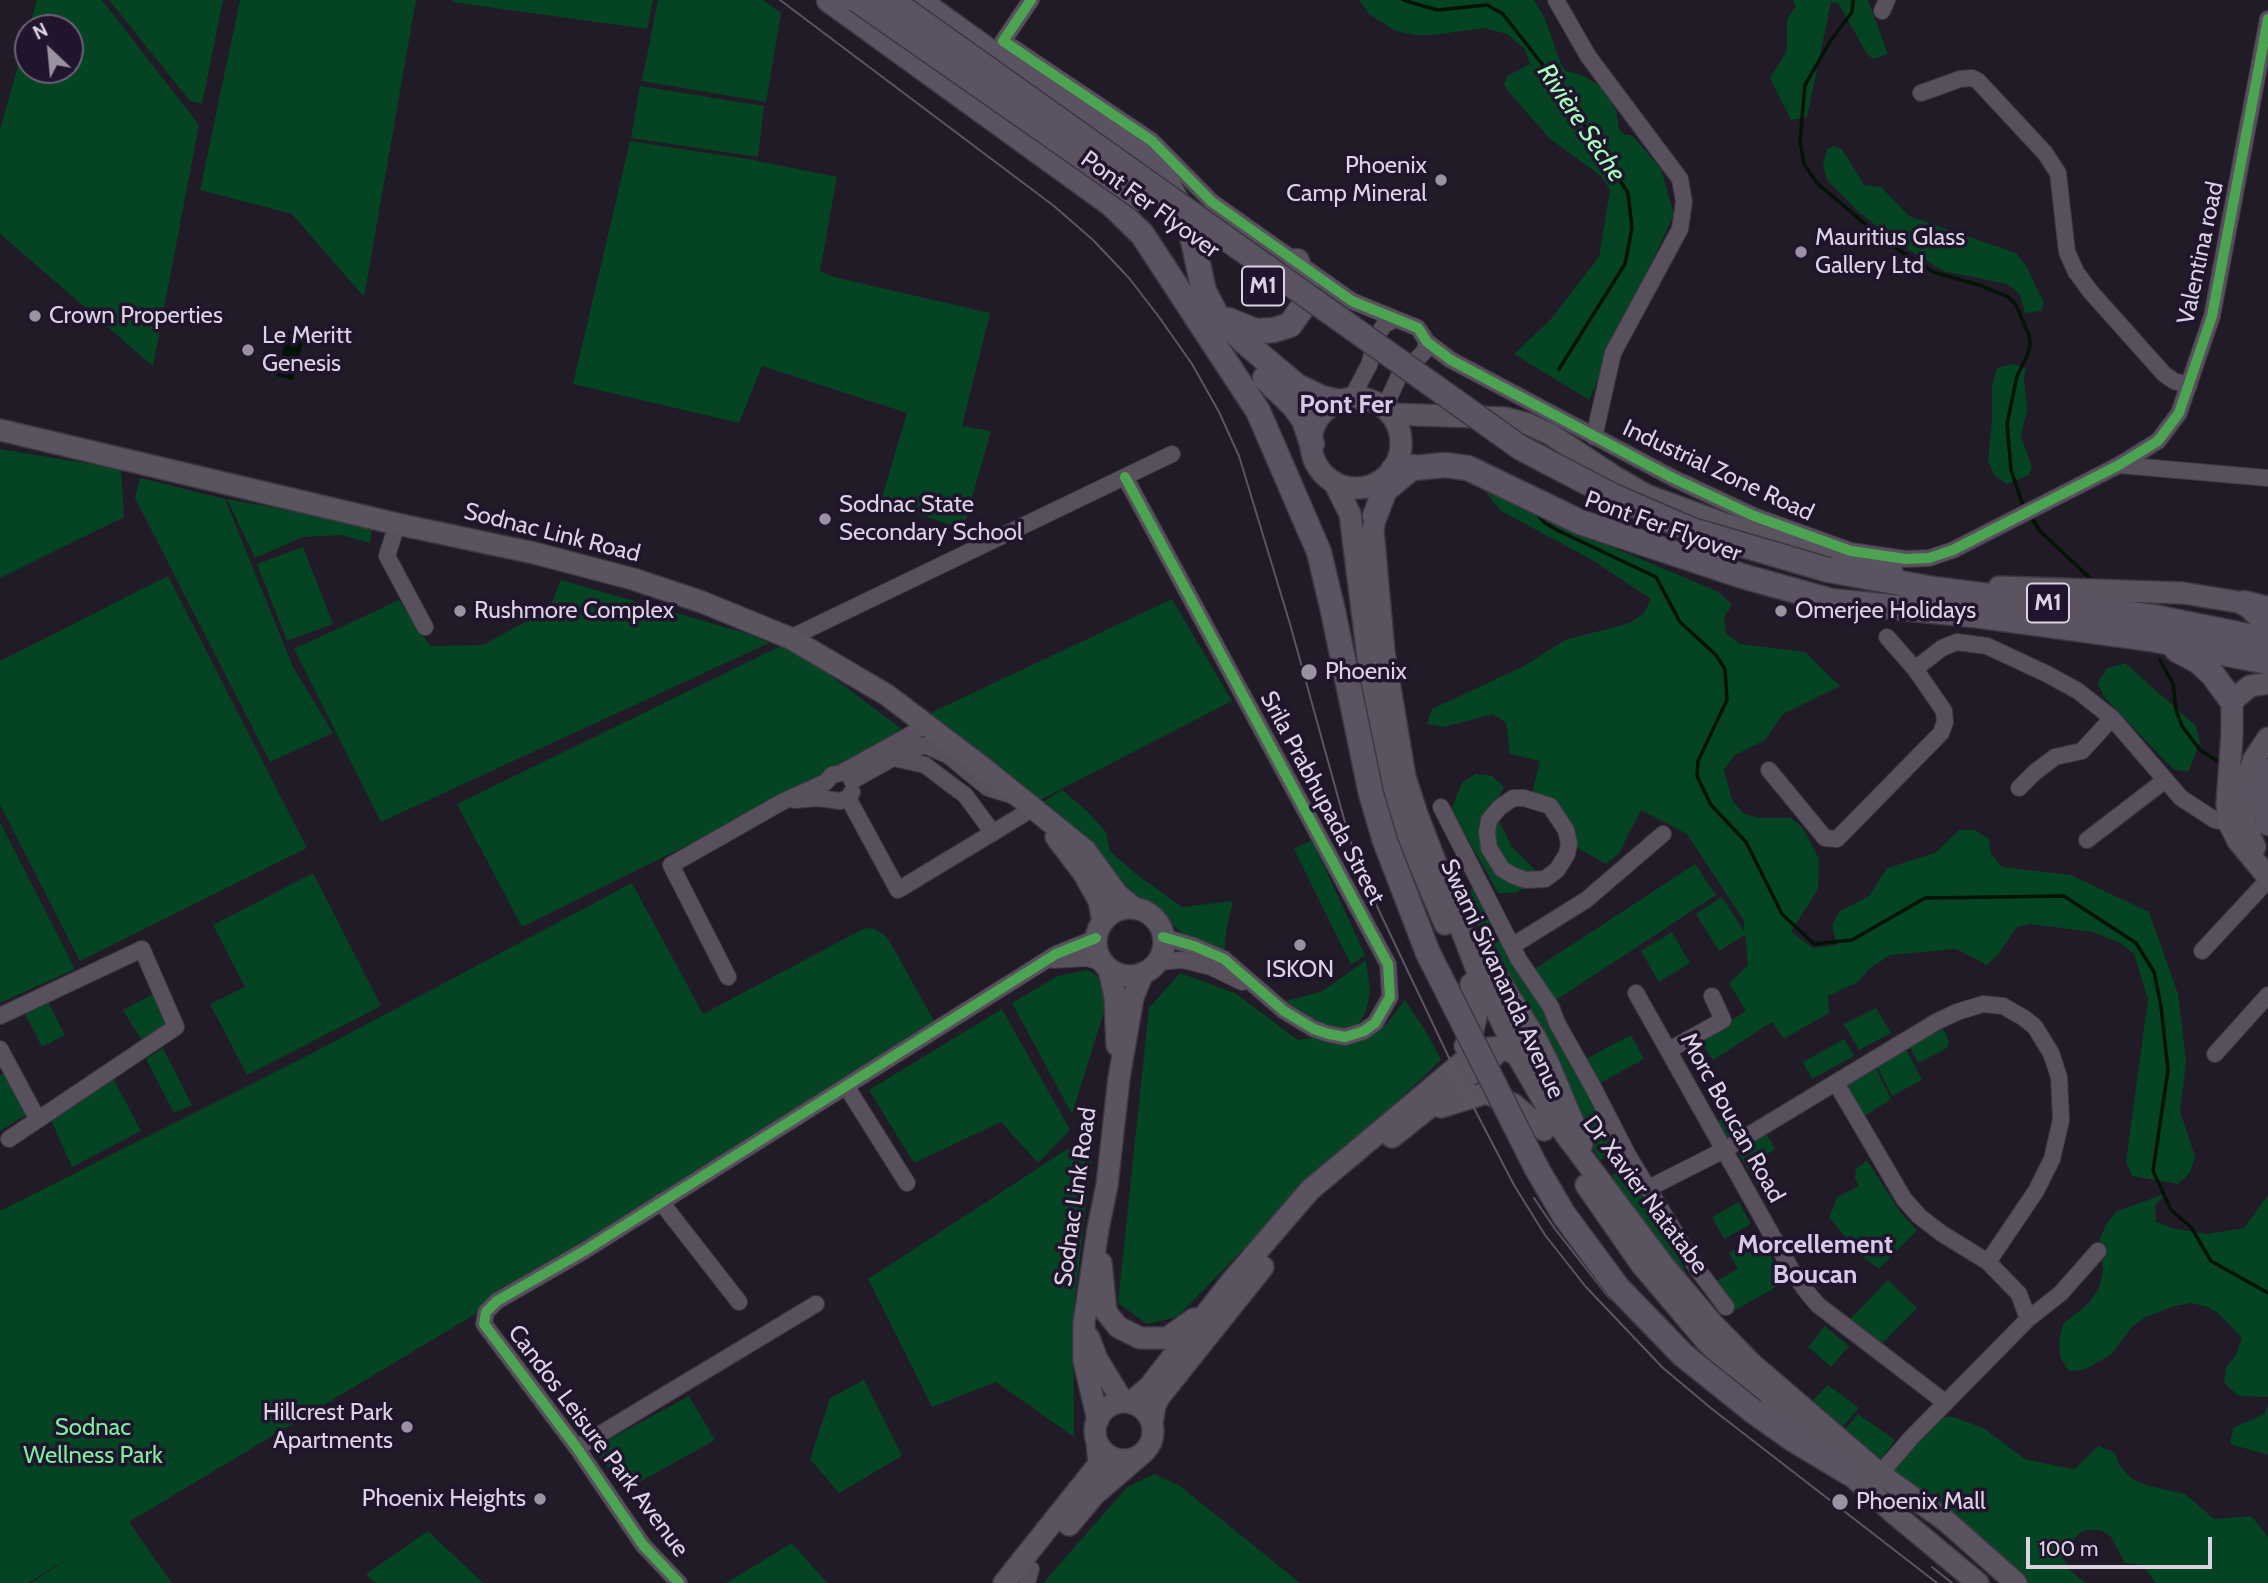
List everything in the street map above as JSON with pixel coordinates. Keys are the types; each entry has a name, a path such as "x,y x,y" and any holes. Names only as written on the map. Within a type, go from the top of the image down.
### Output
{"highway":[{"path":"829,0 1111,204 1142,234 1258,411 1319,552 1369,784 1389,852 1428,953 1537,1169 1564,1215 1618,1288 1684,1356 1794,1440 1849,1472"},
{"name":"Pont Fer Flyover","path":"857,0 1511,460 1606,511 1825,577"},
{"name":"Pont Fer Flyover","path":"891,0 1521,449 1613,496 1692,530 1825,577"},
{"path":"918,0 1142,156 1165,178 1190,227 1204,291 1217,316 1297,386 1322,398 1345,400"},
{"path":"1217,316 1256,331 1290,326 1308,298 1297,261"},
{"path":"1171,278 1230,347 1294,406 1304,420 1312,444"},
{"path":"1375,516 1396,472 1444,465 1468,468 1580,522 1742,576 1832,601 1983,616"},
{"name":"M1","path":"1825,577 2154,617 2268,640"},
{"name":"M1","path":"1825,577 1931,608 2151,639 2268,662"},
{"path":"1934,589 1991,587"},
{"path":"2151,639 2198,660 2232,701"},
{"path":"2268,771 2263,793 2268,823"}],"main road":[{"path":"1396,472 1368,487 1353,488 1334,482 1317,466 1312,452 1316,423 1325,411 1345,400 1365,399 1388,411 1505,418 1550,434 1646,495 1758,536 1923,579 1991,587 2183,593 2256,606 2268,626"},
{"path":"1026,1578 1094,1494 1148,1448 1152,1441 1152,1423 1160,1396 1255,1276 1320,1201 1370,1155 1488,1063 1502,1036 1405,777 1384,652 1373,530 1375,516 1396,472 1402,442 1399,427 1388,411"},
{"name":"Sodnac Link Road","path":"0,430 397,524 534,553 632,579 702,602 790,638 887,695 925,724 1085,850 1117,894 1134,908"},
{"name":"Swami Sivananda Avenue","path":"1334,482 1350,514 1376,722 1393,790 1429,887 1471,984 1502,1036 1544,1130 1641,1264 1706,1341 1755,1390 1978,1583"},
{"path":"2268,683 2250,686 2232,701 2227,804 2229,823 2251,859 2268,878"},
{"path":"2268,738 2254,759 2243,791 2245,824 2252,843 2268,864"},
{"name":"Sodnac Link Road","path":"1030,807 1084,874 1099,901 1099,930"},
{"path":"1417,814 1490,966 1535,1037 1550,1067 1592,1169"},
{"path":"1134,908 1150,915 1161,928 1161,954 1150,967 1126,975 1106,966 1096,947 1099,930 1117,911 1134,908"},
{"name":"Sodnac Link Road","path":"1106,966 1115,997 1119,1078"},
{"name":"Sodnac Link Road","path":"1097,1430 1084,1361 1084,1323 1107,1185 1119,1078 1133,997 1150,967"},
{"path":"1436,1082 1474,1030 1476,1018 1471,984"},
{"path":"1004,1583 1098,1464 1097,1430 1104,1411 1113,1405 1126,1403 1149,1387 1231,1282 1310,1190 1436,1082 1471,1055 1502,1036"},
{"name":"Dr Xavier Natatabe","path":"1502,1036 1520,1060 1556,1122 1664,1266 1712,1323 1751,1363 1880,1474 1945,1521 2016,1583"},
{"path":"1429,1109 1486,1093 1513,1104 1544,1130"},
{"path":"1098,1229 1106,1312 1118,1327 1140,1338 1167,1338 1189,1324 1231,1282"},
{"name":"Sodnac Link Road","path":"1084,1323 1097,1359 1126,1403"},
{"path":"1126,1403 1144,1410 1152,1423"},
{"path":"1097,1430 1108,1456 1118,1460 1137,1458"}],"street":[{"path":"1031,0 1003,41 1152,141 1212,202 1352,301 1418,328 1427,342 1451,360"},
{"path":"1556,0 1588,56 1680,179 1684,202 1680,229 1613,354 1594,437"},
{"name":"Valentina road","path":"2119,465 2158,441 2179,413 2189,385 2212,316 2268,19"},
{"path":"1921,93 1960,79 1972,78 2045,153 2058,173 2067,252 2076,272 2164,373 2174,381 2189,385"},
{"path":"1352,301 1372,325 1377,336"},
{"path":"1345,400 1368,365 1377,336 1384,325 1395,319"},
{"path":"1388,411 1399,376 1420,357 1427,342"},
{"path":"1420,357 1436,356 1451,360"},
{"name":"Industrial Zone Road","path":"1451,360 1673,478 1755,516 1852,551 1906,559 1929,558 1953,550 2019,518 2119,465"},
{"path":"790,638 1172,454"},
{"path":"2119,465 2268,478"},
{"name":"Srila Prabhupada Street","path":"1125,477 1388,964 1390,997 1375,1023 1364,1031 1345,1037 1314,1029 1283,1011 1256,989"},
{"path":"397,524 387,556 425,627"},
{"path":"1769,770 1825,838 1837,839 1941,733 1945,722 1944,711 1887,637"},
{"path":"1914,669 1941,648 1957,642 1987,646 2048,674 2078,691 2112,718 2181,798 2214,820 2229,823"},
{"path":"2019,789 2055,757 2082,751 2112,718"},
{"path":"917,748 925,724"},
{"path":"846,777 925,724"},
{"path":"728,977 671,865 782,802 826,782 832,775 846,777 925,746 949,756 988,788 1030,807"},
{"path":"893,758 925,765 965,795 993,833"},
{"path":"782,802 831,799 840,801 848,798 853,790 846,777"},
{"path":"2087,840 2164,781"},
{"path":"826,782 825,792 831,799"},
{"path":"848,798 898,890 993,833 1030,807"},
{"path":"1513,798 1524,798 1550,806 1566,830 1569,843 1567,854 1557,870 1545,878 1526,880 1514,876 1502,869 1494,859 1489,848 1489,820 1513,798"},
{"path":"1441,807 1512,946 1551,1007 1629,1157 1698,1270 1726,1307"},
{"path":"1512,946 1586,900 1663,834"},
{"path":"1476,874 1494,859"},
{"path":"2202,951 2268,878"},
{"path":"739,1302 661,1202 1099,930"},
{"path":"1163,937 1224,959 1256,989"},
{"path":"0,1016 142,950 176,1027 9,1139"},
{"path":"1044,962 1087,958 1106,966"},
{"path":"1150,967 1183,960 1212,967 1256,989"},
{"name":"Morc Boucan Road","path":"1636,993 1792,1270 1818,1305 1946,1403"},
{"path":"2215,1054 2268,995"},
{"path":"1669,1050 1723,1020 1712,996"},
{"path":"1648,1188 1724,1150 1936,1022 1983,1004 2003,1006 2035,1027 2051,1053 2059,1077 2061,1120 2052,1159 2036,1191 1987,1262"},
{"path":"0,1049 38,1120"},
{"path":"1836,1083 1905,1199 1919,1216 1941,1233 1987,1262 2019,1294 2028,1319"},
{"path":"846,1086 906,1184"},
{"name":"Candos Leisure Park Avenue","path":"661,1202 497,1301 486,1312 484,1324 577,1448 643,1545 679,1583"},
{"path":"1880,1474 1911,1438 2028,1319 2061,1293 2098,1251"},
{"path":"577,1448 816,1304"}],"green space":[{"path":"37,0 102,0 199,125 153,366 0,234 0,130 14,80 14,84 84,84 84,14 33,14"},
{"path":"109,0 223,0 202,104 190,101"},
{"path":"240,0 416,0 364,297 292,214 200,190"},
{"path":"653,0 647,29 452,2"},
{"path":"658,0 763,0 781,13 766,102 642,81"},
{"path":"1359,0 1534,0 1544,16 1566,71 1582,75 1604,88 1616,110 1619,129 1624,134 1633,136 1661,169 1674,214 1589,400 1514,354 1550,320 1599,257 1610,190 1601,176 1550,139 1508,91 1504,84 1507,76 1530,64 1525,49 1507,34 1484,28 1433,35 1396,31 1369,14"},
{"path":"1792,0 1868,0 1888,54 1873,59 1867,54 1838,3 1831,2 1807,117 1791,120 1770,78 1787,51 1787,19 1796,6"},
{"path":"640,86 764,106 758,157 631,138"},
{"path":"630,141 747,159 837,177 820,271 834,277 990,313 962,426 991,431 963,529 881,501 907,413 762,366 739,423 573,384"},
{"path":"1834,146 1842,149 1864,185 1881,187 1909,216 2016,253 2026,266 2044,303 2041,311 2025,313 2020,294 2007,284 1943,271 1909,250 1861,214 1827,180 1823,165 1827,149"},
{"path":"2013,364 2026,368 2024,378 2027,410 2021,436 2032,467 2029,475 2007,484 1994,475 1988,461 1992,386 1997,368"},
{"path":"0,449 121,469 124,517 0,578"},
{"path":"140,478 225,499 293,667 333,733 270,762 135,498"},
{"path":"1484,490 1503,491 1593,539 1719,592 1732,605 1724,617 1726,633 1740,644 1805,652 1840,686 1783,714 1765,740 1735,755 1724,769 1732,800 1743,813 1758,818 1791,818 1803,828 1819,859 1818,889 1791,932 1813,948 1837,945 1832,925 1840,911 1869,896 1887,868 1935,853 1959,830 1975,830 1989,839 1991,854 2002,867 2071,875 2149,912 2178,994 2186,1062 2180,1111 2195,1157 2190,1173 2178,1184 2132,1176 2126,1162 2148,999 2134,954 2122,944 2093,932 2030,924 2017,927 1987,965 1956,949 1890,955 1868,970 1858,982 1828,996 1829,1013 1784,1039 1772,1022 1713,1060 1699,1040 1746,1011 1729,983 1748,965 1745,935 1719,951 1696,914 1722,897 1744,931 1744,921 1687,834 1641,810 1619,853 1606,864 1565,841 1532,793 1540,761 1510,754 1506,723 1493,714 1444,727 1427,724 1432,709 1524,666 1565,640 1630,623 1644,613 1651,599 1594,561 1501,511"},
{"path":"227,499 372,526 370,543 342,535 303,537 255,558"},
{"path":"303,547 333,624 287,641 257,564"},
{"path":"168,576 307,848 80,961 0,805 0,661"},
{"path":"561,580 749,634 769,643 381,822 294,649 399,600 430,646 483,645 549,609"},
{"path":"1172,599 1232,701 1040,800 926,715"},
{"path":"787,643 910,735 522,927 457,804"},
{"path":"2125,663 2196,726 2200,742 2188,772 2173,769 2104,697 2098,683 2106,669"},
{"path":"1475,774 1492,776 1504,787 1497,802 1497,817 1512,847 1535,870 1530,884 1516,893 1498,893 1451,809 1462,783"},
{"path":"1062,790 1106,832 1110,851 1136,874 1182,907 1233,901 1226,932 1223,968 1122,882 1093,850 1038,805"},
{"path":"0,822 75,969 0,1003"},
{"path":"1312,840 1365,955 1351,965 1294,849"},
{"path":"1695,864 1716,895 1550,1004 1530,972"},
{"path":"313,873 381,1006 247,1075 210,1004 245,987 213,925"},
{"name":"Sodnac Wellness Park","path":"632,883 703,1014 865,928 875,929 887,937 938,1028 497,1301 129,1522 172,1583 31,1583 74,1555 28,1583 0,1583 0,1211 307,1056"},
{"path":"1481,888 1504,948 1533,990 1617,1146 1614,1156 1600,1160 1492,957 1465,899 1471,890"},
{"path":"1672,932 1690,963 1659,982 1641,951"},
{"path":"1366,960 1370,990 1366,1012 1355,1030 1386,1025 1405,1000 1441,1060 1278,1214 1177,1317 1147,1324 1118,1303 1149,1008 1180,973 1235,993 1298,1040 1346,1032 1326,1031 1279,1003 1323,991"},
{"path":"1087,970 1102,979 1104,1012 1072,1114 1012,1003 1058,976"},
{"path":"153,994 166,1022 165,1027 142,1041 123,1010"},
{"path":"47,1000 65,1035 42,1047 24,1012"},
{"path":"1876,1008 1891,1033 1859,1050 1844,1024"},
{"path":"1002,1009 1070,1130 1038,1163 1001,1122 914,1163 869,1090"},
{"path":"1942,1027 1949,1041 1947,1048 1918,1063 1909,1045"},
{"path":"1631,1035 1644,1059 1593,1087 1580,1062"},
{"path":"1844,1039 1854,1056 1812,1079 1803,1062"},
{"path":"163,1048 192,1105 174,1113 146,1059"},
{"path":"1906,1049 1922,1080 1892,1096 1877,1066"},
{"path":"1875,1067 1891,1099 1865,1116 1846,1084"},
{"path":"5,1073 28,1114 0,1131 0,1075"},
{"path":"113,1078 141,1131 72,1167 51,1120"},
{"path":"1736,1111 1745,1127 1725,1138 1716,1122"},
{"path":"1095,1131 1073,1315 1074,1437 996,1382 932,1407 868,1279"},
{"path":"1766,1133 1775,1149 1764,1156 1775,1182 1760,1190 1737,1151"},
{"path":"1867,1160 1901,1213 1917,1230 1879,1269 1860,1255 1829,1217 1837,1197 1859,1186 1855,1178 1856,1169"},
{"path":"1623,1166 1630,1171 1664,1224 1687,1275 1682,1277 1617,1189 1612,1175"},
{"path":"2165,1194 2155,1206 2156,1222 2206,1234 2244,1228 2268,1195 2268,1397 2239,1396 2224,1383 2226,1367 2236,1355 2242,1338 2220,1315 2208,1307 2191,1303 2174,1306 2144,1318 2132,1327 2112,1354 2084,1370 2069,1371 2060,1357 2059,1341 2063,1324 2089,1303 2099,1288 2103,1271 2100,1238 2107,1223 2117,1211"},
{"path":"1739,1202 1751,1224 1724,1239 1712,1217"},
{"path":"1759,1236 1785,1282 1732,1312 1715,1282 1738,1269 1729,1253"},
{"path":"1888,1280 1917,1308 1879,1347 1850,1319"},
{"path":"1825,1326 1849,1346 1831,1367 1808,1347"},
{"path":"864,1380 902,1456 839,1493 810,1459 830,1398"},
{"path":"1828,1385 1859,1408 1842,1427 1811,1402"},
{"path":"689,1396 715,1440 625,1490 593,1448"},
{"path":"2268,1405 2268,1455 2230,1444 2233,1428 2264,1414"},
{"path":"1858,1414 1895,1440 1876,1467 1840,1435"},
{"path":"1937,1417 1954,1417 1985,1429 2025,1459 2057,1466 2075,1469 2098,1446 2114,1452 2121,1467 2132,1479 2149,1486 2185,1494 2214,1519 2251,1516 2268,1537 2268,1583 2156,1583 2142,1565 2125,1563 2111,1537 2101,1530 2085,1530 2077,1535 2062,1557 2073,1573 2086,1583 2025,1583 1885,1474"},
{"path":"1155,1474 1180,1486 1300,1583 1043,1583 1127,1487"},
{"path":"428,1531 483,1583 375,1583 366,1574"},
{"path":"792,1543 827,1583 726,1583"}],"shaded area":[{"path":"288,331 305,335 293,380 276,376"}],"waterway":[{"name":"Rivière Sèche","path":"1403,0 1437,10 1487,5 1503,14 1556,82 1628,193 1632,228 1625,264 1559,369"},
{"name":"Industrial Zone Road","path":"1853,0 1852,12 1831,40 1805,85 1800,141 1804,164 1817,183 1885,241 1933,272 1979,285 2008,297 2016,305 2029,335 2030,345 2017,376 2007,424 2011,470 2024,508"},
{"name":"Rivière Sèche","path":"1536,513 1545,523 1559,531 1656,577 1680,622 1716,655 1725,669 1727,700 1698,761 1697,776 1711,805 1746,842 1782,914 1814,944 1852,940 1925,898 2064,896 2136,943 2154,972 2161,1006 2168,1070 2153,1171 2171,1210 2191,1227 2211,1261 2268,1293"},
{"name":"Industrial Zone Road","path":"2031,517 2040,531 2093,581"},
{"path":"2160,660 2173,684 2176,710 2182,726 2200,750 2221,763"}],"tram line":[{"path":"780,0 1054,206 1093,240 1129,278 1159,317 1192,364 1219,412 1239,456 1290,624 1349,837 1364,879 1461,1083 1514,1185 1545,1235 1586,1287 1663,1368 1937,1583"},
{"path":"1534,1198 1610,1299"},
{"path":"1932,1567 1952,1583"}],"cycle path":[{"path":"1031,0 1003,41 1152,141 1212,202 1352,301 1418,328 1427,342 1451,360 1673,478 1754,516 1851,551 1906,559 1929,558 1953,550 2119,465 2158,441 2179,413 2212,316 2268,19"},
{"path":"1125,477 1388,964 1390,997 1375,1023 1364,1031 1345,1037 1329,1034 1314,1029 1284,1011 1224,959 1163,937"},
{"path":"679,1583 643,1545 577,1448 484,1324 486,1312 497,1301 584,1251 1056,954 1096,938"}],"place":[{"name":"Phoenix Camp Mineral","path":"1441,180"},
{"name":"Mauritius Glass Gallery Ltd","path":"1801,252"},
{"name":"Crown Properties","path":"35,316"},
{"name":"Le Meritt Genesis","path":"248,350"},
{"name":"Sodnac State Secondary School","path":"825,519"},
{"name":"Rushmore Complex","path":"460,611"},
{"name":"Omerjee Holidays","path":"1781,611"},
{"name":"Phoenix","path":"1309,672"},
{"name":"ISKON","path":"1300,945"},
{"name":"Hillcrest Park Apartments","path":"407,1427"},
{"name":"Phoenix Heights","path":"540,1499"},
{"name":"Phoenix Mall","path":"1840,1502"}],"district":[{"name":"Pont Fer","path":"1346,405"},
{"name":"Morcellement Boucan","path":"1815,1260"}]}
